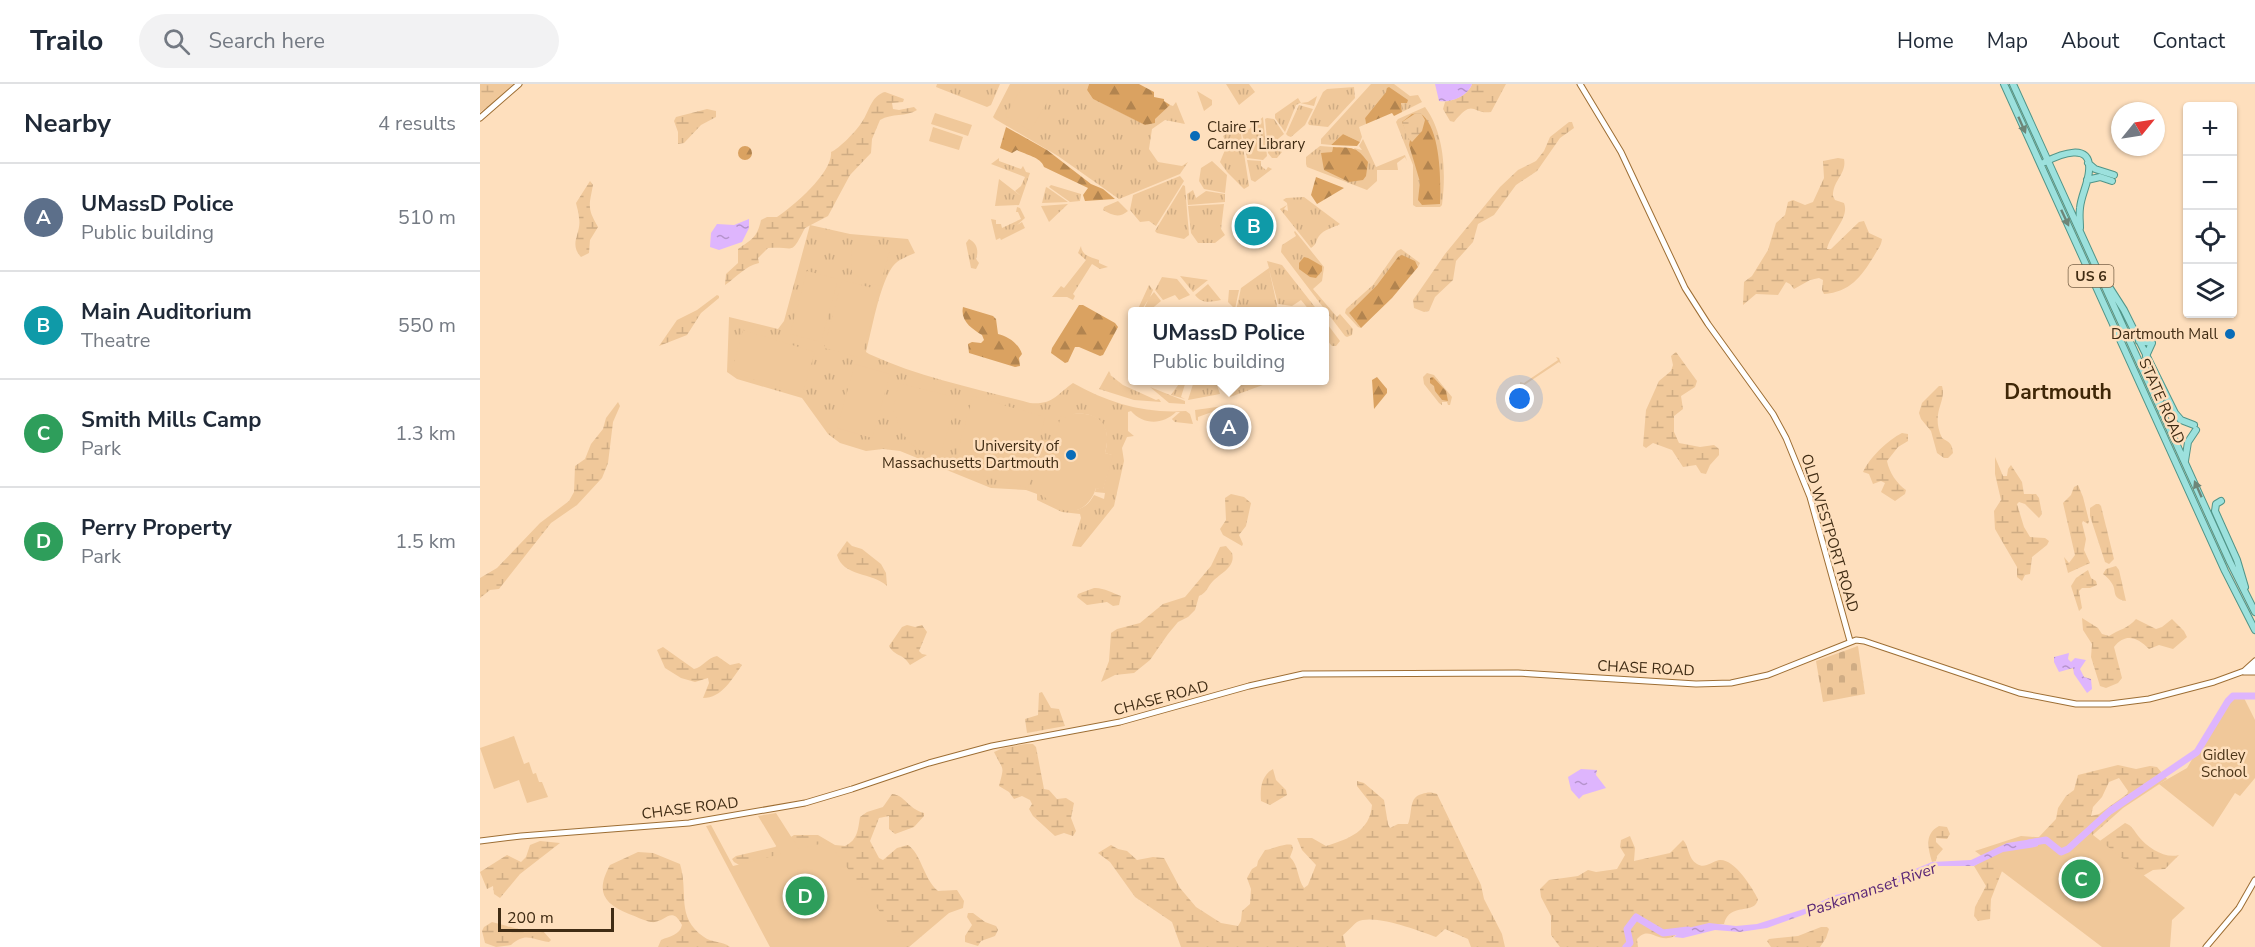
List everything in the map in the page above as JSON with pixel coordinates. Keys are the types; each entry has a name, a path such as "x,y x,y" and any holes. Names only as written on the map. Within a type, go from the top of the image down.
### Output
{"main road":[{"name":"STATE ROAD","path":"2004,84 2225,571 2255,630"},
{"name":"STATE ROAD","path":"2013,84 2255,612"},
{"path":"2041,165 2048,160 2071,152 2081,154 2095,168 2113,178 2100,177 2087,180"},
{"path":"2081,234 2080,207 2087,180 2088,162"},
{"path":"2097,270 2122,307 2176,416 2195,427 2188,441 2185,462"},
{"path":"2139,341 2152,343 2146,356"},
{"path":"2154,371 2163,412"},
{"path":"2221,501 2216,504 2215,511 2238,563 2249,600"}],"street":[{"path":"480,118 519,84"},
{"name":"OLD WESTPORT ROAD","path":"1580,84 1620,152 1685,288 1773,414 1786,438 1810,497 1850,641"},
{"path":"1850,641 1864,641 2019,693 2076,704 2110,704 2149,699 2214,682 2255,667"},
{"name":"CHASE ROAD","path":"480,841 689,823 805,803 929,763 992,746 1120,722 1246,686 1303,674 1518,673 1722,684 1744,682 1768,675 1850,641"},
{"path":"2243,672 2255,661"},
{"path":"2243,672 2255,672"},
{"path":"2206,947 2239,908 2255,880"}],"green space":[{"path":"480,84 516,84 480,112"},
{"path":"937,84 1000,84 991,105 987,107 936,87"},
{"path":"1010,84 1089,84 1087,90 1093,99 1146,125 1176,102 1185,124 1165,120 1152,129 1149,149 1158,162 1182,166 1188,162 1180,174 1119,199 1058,156 993,117"},
{"path":"1024,84 1058,84 1030,131 1005,116"},
{"path":"1089,84 1139,84 1154,92 1154,97 1164,99 1170,105 1155,119 1155,123 1145,125 1093,99 1087,90"},
{"path":"1226,84 1249,84 1255,92 1239,105"},
{"path":"1371,84 1394,84 1410,96 1418,95 1422,102 1402,112 1401,103 1386,92 1365,118 1366,124 1359,127 1362,137 1360,142 1343,134 1331,145 1321,144 1321,139"},
{"path":"1472,84 1506,84 1491,112 1469,109 1454,122 1450,121 1443,109 1445,102 1465,94"},
{"path":"1354,87 1355,98 1328,127 1309,125 1323,92 1327,89"},
{"path":"1389,87 1408,100 1407,103 1401,103 1402,112 1394,116 1392,113 1366,124 1365,118"},
{"path":"1197,91 1212,100 1212,105 1204,111"},
{"path":"885,92 904,99 903,102 892,103 893,109 914,107 917,110 880,120 872,139 871,153 850,175 828,216 805,228 794,247 768,248 758,258 759,263 745,269 725,285 726,274 738,263 738,249 753,238 761,220 767,217 777,217 811,188 826,169 831,152 852,134 862,122 874,100"},
{"path":"1317,96 1314,106 1300,103 1296,105 1285,132 1275,118 1275,114 1298,98 1301,103 1308,102"},
{"path":"1299,105 1313,109 1305,125 1291,137 1286,134"},
{"path":"1425,107 1437,129 1444,167 1440,207 1413,205 1413,165 1396,122"},
{"path":"707,109 716,111 716,117 701,125 684,143 678,144 678,132 674,121 676,117"},
{"path":"935,113 972,125 968,136 931,124"},
{"path":"1416,113 1421,113 1425,120 1422,131 1412,142 1402,122"},
{"path":"1420,113 1427,120 1436,142 1440,169 1440,204 1422,205 1418,200 1420,182 1409,145 1410,140 1402,122 1412,114"},
{"path":"1263,117 1267,156 1263,160 1247,158 1241,128 1246,127 1248,130"},
{"path":"1265,119 1274,119 1284,134 1278,139 1277,144 1267,140"},
{"path":"1572,122 1574,128 1560,138 1537,171 1516,185 1494,215 1478,224 1473,242 1456,261 1453,280 1435,297 1429,311 1424,312 1414,308 1413,300 1445,254 1500,187 1518,170 1536,161 1544,151 1550,137"},
{"path":"933,127 963,137 959,150 929,141"},
{"path":"1006,127 1047,150 1091,184 1103,189 1115,199 1085,201 1083,195 1088,188 1044,167 1033,157 1017,150 1012,153 1000,148"},
{"path":"1232,130 1241,134 1249,186 1244,189 1220,162 1227,145 1223,136"},
{"path":"1343,134 1360,142 1357,146 1331,145"},
{"path":"1363,139 1376,167 1405,155 1407,161 1405,157 1397,163 1398,170 1377,170 1377,181 1367,190 1307,167 1306,157 1320,146 1333,147 1332,152 1328,153 1324,170 1355,150 1354,148 1362,150 1359,146"},
{"path":"1267,143 1276,146 1282,152 1277,158 1272,158 1268,153"},
{"path":"742,146 748,146 752,153 748,160 742,160 738,156 738,150"},
{"path":"1333,147 1353,149 1364,157 1368,162 1366,176 1363,180 1349,182 1324,170 1321,153 1332,152"},
{"path":"999,158 999,161 1021,169 1023,166 1026,172 1030,173 1019,205 995,206 999,179 1021,196 1015,191 1021,186 1025,177 991,164"},
{"path":"1844,159 1844,169 1835,186 1833,196 1835,200 1844,203 1845,209 1827,249 1831,249 1859,222 1864,221 1869,233 1882,239 1869,264 1848,287 1833,293 1824,294 1823,280 1819,278 1794,289 1786,282 1778,295 1756,294 1743,305 1744,282 1752,276 1768,250 1776,223 1785,215 1788,202 1793,200 1805,205 1813,202 1824,178 1823,161"},
{"path":"1247,160 1261,161 1261,166 1266,170 1268,167 1272,169 1255,182 1251,180"},
{"path":"1212,161 1227,175 1225,193 1204,189 1199,181 1201,168"},
{"path":"1180,176 1184,181 1156,226 1149,221 1140,222 1130,210 1133,195"},
{"path":"1316,177 1344,188 1317,204 1311,195"},
{"path":"590,181 593,185 591,211 598,227 590,240 589,253 581,257 577,252 575,242 579,223 576,203"},
{"path":"1051,185 1081,194 1080,201 1070,202 1049,187"},
{"path":"1183,185 1185,186 1189,235 1184,239 1157,233 1155,231"},
{"path":"1046,187 1048,188 1068,202 1042,203"},
{"path":"1193,190 1196,198 1206,191 1225,194 1225,202 1188,205 1187,194"},
{"path":"1304,197 1340,224 1321,234 1311,248 1280,209 1287,205 1284,209 1288,211 1287,203 1283,200 1286,198"},
{"path":"1118,201 1128,211 1122,215 1116,215 1103,210 1104,207"},
{"path":"1068,204 1049,222 1041,206"},
{"path":"1224,204 1221,229 1225,235 1215,243 1198,243 1191,233 1188,206"},
{"path":"1017,207 1020,208 1025,218 1017,225 1022,222 1025,228 1001,240 1000,238 996,240 991,219 996,220 996,224 1001,224 1002,228 1021,219 1016,212"},
{"path":"810,225 850,234 908,239 915,253 896,263 887,277 879,298 866,352 869,354 928,376 1030,403 1049,401 1073,383 1128,406 1156,411 1186,411 1190,414 1193,424 1175,422 1172,419 1180,412 1153,422 1141,419 1131,411 1128,412 1128,431 1134,436 1127,437 1122,448 1124,461 1114,506 1081,547 1072,546 1081,518 1080,514 1062,512 1037,500 1037,494 1026,490 991,488 900,451 883,449 866,451 840,443 828,434 802,398 737,379 727,372 729,317 778,329 784,321","holes":["1074,414 1091,415 1102,423 1107,436 1105,453 1112,455 1103,489 1096,488 1095,492 1105,493 1104,499 1094,495 1089,502 1077,510 1063,509 1045,496"]},
{"path":"1294,232 1324,267 1322,281 1313,289 1328,307 1323,307 1281,252 1282,245 1296,236"},
{"path":"854,239 890,250 880,286 867,283 852,272 851,251"},
{"path":"969,239 977,247 976,259 979,263 976,269 971,268 966,243"},
{"path":"1081,246 1085,254 1108,267 1100,269 1092,264 1073,294 1075,296 1073,300 1067,297 1052,297 1061,286 1064,288 1086,260 1078,253"},
{"path":"1401,249 1420,263 1418,267 1417,264 1398,257 1377,285 1349,313 1361,328 1358,327 1345,313 1346,309 1373,285 1397,251"},
{"path":"1402,255 1415,261 1418,267 1392,298 1361,328 1349,313"},
{"path":"1304,257 1322,266 1322,271 1316,278 1310,277 1299,269 1299,263"},
{"path":"1267,261 1282,265 1315,307 1307,307 1301,300 1292,306 1278,304 1269,269 1277,307 1237,307 1241,288 1269,268"},
{"path":"807,271 838,279 821,342 790,334"},
{"path":"1180,276 1208,280 1193,292"},
{"path":"1162,277 1177,279 1190,295 1179,300 1175,295 1163,300 1155,290"},
{"path":"842,280 880,290 861,358 824,348"},
{"path":"1208,284 1221,300 1203,301 1195,295"},
{"path":"1149,285 1153,290 1150,297 1154,292 1161,301 1154,307 1145,307 1148,300 1144,307 1139,307"},
{"path":"1229,290 1239,290 1235,307 1228,302"},
{"path":"717,295 719,298 701,313 687,335 659,346 677,320 697,310"},
{"path":"1079,305 1115,323 1118,327 1103,355 1075,347 1068,362 1065,363 1051,353 1052,348"},
{"path":"963,307 996,319 998,334 1013,341 1021,350 1020,366 1015,367 969,353 968,344 981,343 984,340 982,335 965,320"},
{"path":"1329,308 1337,317 1340,314 1353,329 1352,335 1345,336 1329,315"},
{"path":"1329,326 1340,341 1336,346 1329,343"},
{"path":"743,330 815,352 802,394 731,373"},
{"path":"1676,352 1697,381 1695,387 1681,396 1683,409 1674,416 1674,432 1679,443 1700,447 1714,445 1719,449 1719,455 1706,474 1701,473 1696,465 1683,467 1672,450 1653,443 1646,448 1643,446 1646,410 1659,381 1671,371 1673,365 1671,356"},
{"path":"1556,357 1559,358 1561,364 1559,362 1520,390 1520,382 1524,383 1558,360"},
{"path":"855,364 890,374 872,438 837,428"},
{"path":"1109,371 1111,375 1109,374 1123,385 1156,400 1159,399 1161,402 1134,400 1099,389"},
{"path":"1427,373 1434,375 1452,397 1450,405 1447,402 1442,402 1442,405 1439,403 1424,384 1423,377"},
{"path":"1377,377 1387,389 1387,393 1374,409 1372,380"},
{"path":"1433,377 1446,391 1448,401 1442,400 1430,383 1430,378"},
{"path":"899,383 958,398 940,456 919,450 901,431 893,409"},
{"path":"1178,385 1185,385 1181,397 1185,399 1171,395"},
{"path":"1193,385 1217,385 1220,394 1188,400"},
{"path":"1228,385 1263,385 1230,397"},
{"path":"1939,386 1942,386 1943,392 1938,414 1939,429 1942,438 1952,447 1953,453 1948,458 1937,453 1931,431 1919,413 1922,403"},
{"path":"1150,387 1185,401 1185,404 1169,403"},
{"path":"973,396 1045,417 1028,488 953,468"},
{"path":"618,402 620,406 613,422 608,463 602,478 577,505 551,523 499,589 490,590 480,598 480,578 497,568 540,523 569,501 574,492 575,466 585,459 591,444 603,429 606,418"},
{"path":"1224,406 1226,413 1214,416 1212,412 1196,420 1195,410"},
{"path":"1074,414 1092,415 1103,423 1107,436 1105,453 1113,455 1103,490 1096,488 1090,501 1080,509 1068,511 1054,506 1039,494 1061,416 1066,418"},
{"path":"1902,433 1908,434 1908,441 1898,447 1887,461 1894,477 1906,490 1905,494 1895,501 1881,492 1885,483 1881,481 1873,484 1869,474 1863,472 1880,450"},
{"path":"1995,457 2003,476 2007,476 2011,465 2022,482 2024,494 2036,494 2039,498 2042,514 2039,518 2025,504 2019,502 2017,504 2024,527 2030,537 2045,538 2049,541 2032,557 2030,574 2025,575 2022,581 2017,577 2017,567 1995,529 1994,511 2001,500 1995,474"},
{"path":"2078,485 2089,521 2088,524 2083,521 2082,523 2086,539 2084,550 2090,563 2068,573 2064,557 2069,563 2075,555 2063,503"},
{"path":"1231,494 1244,497 1251,503 1246,526 1239,535 1242,546 1223,535 1220,529 1226,520 1225,498"},
{"path":"2096,504 2101,506 2114,559 2109,564 2105,562 2090,516 2090,508"},
{"path":"847,541 881,564 886,573 887,586 874,578 852,571 840,562 837,555"},
{"path":"1226,546 1233,558 1230,566 1199,596 1195,610 1178,622 1150,660 1134,673 1115,675 1101,682 1109,661 1111,633 1117,629 1140,623 1163,604 1185,597 1211,566 1220,547"},
{"path":"2116,566 2126,601 2116,596 2113,585 2103,574 2106,569"},
{"path":"2088,570 2097,585 2082,588 2079,591 2082,608 2079,611 2071,586 2076,578"},
{"path":"1094,588 1104,589 1121,596 1119,605 1113,606 1107,602 1087,605 1077,597 1078,594"},
{"path":"2082,618 2098,628 2102,634 2109,636 2127,627 2136,619 2156,629 2172,619 2187,637 2173,649 2159,645 2149,649 2132,638 2118,642 2114,647 2122,678 2118,683 2106,688 2100,686 2091,657 2092,644 2083,630"},
{"path":"907,625 915,627 922,625 927,632 919,651 927,655 910,665 889,646 902,627"},
{"path":"1858,646 1865,694 1823,702 1816,661"},
{"path":"663,647 694,669 717,656 730,665 739,663 742,665 721,691 716,695 703,698 709,683 708,678 695,682 681,678 665,668 657,650"},
{"path":"1042,692 1051,708 1059,709 1065,726 1027,733 1025,719 1038,715 1039,693"},
{"name":"Gidley School","path":"2234,698 2244,698 2255,720 2255,778 2240,796 2235,793 2213,827 2159,784 2187,768 2204,739"},
{"path":"514,736 524,764 529,762 533,774 536,773 539,782 542,782 548,797 527,803 519,780 494,789 480,748"},
{"path":"1033,744 1036,747 1044,789 1049,790 1057,799 1066,798 1074,803 1071,818 1076,831 1073,836 1064,833 1055,836 1033,816 1029,809 1032,804 1030,800 1022,796 1014,799 1009,792 999,786 1002,768 994,752"},
{"path":"2118,765 2136,769 2150,766 2157,767 2167,779 2123,808 2078,848 2038,838 2056,819 2058,808 2066,796 2074,790 2078,775","holes":["2119,778 2128,791 2099,814 2091,816 2093,807 2102,797 2109,782"]},
{"path":"1273,769 1276,780 1286,790 1287,795 1270,805 1261,801 1261,792 1264,779"},
{"path":"1357,781 1364,783 1384,800 1390,828 1398,824 1408,824 1415,798 1428,793 1437,794 1481,885 1484,899 1502,934 1505,947 1471,947 1468,939 1445,929 1436,937 1385,921 1365,920 1357,922 1343,935 1346,947 1181,947 1172,922 1135,897 1110,862 1098,853 1111,845 1127,851 1137,860 1153,857 1164,858 1180,888 1196,907 1221,923 1238,926 1242,911 1250,904 1251,889 1247,878 1252,869 1257,866 1265,850 1292,845 1290,857 1304,888 1308,885 1316,865 1302,850 1297,838 1312,838 1326,846 1350,837 1363,828 1372,805 1357,786"},
{"path":"892,794 924,813 924,816 914,827 895,834 889,829 889,816 879,818 870,841 879,858 883,860 897,848 908,845 913,849 929,880 938,891 957,890 964,901 963,908 949,913 909,947 882,947 732,859 736,856 775,847 794,835 818,835 835,845 845,846 855,837 860,817 883,807"},
{"path":"776,813 799,849 828,842 906,947 770,947 706,826 711,825 733,866 781,854 758,816"},
{"path":"2125,823 2132,827 2152,849 2163,854 2179,855 2165,869 2153,870 2141,877 2090,848"},
{"path":"1939,826 1947,827 1950,834 1947,839 1936,838 1936,842 1943,849 1936,861 1932,862 1928,842 1931,833"},
{"path":"2088,831 2185,908 2172,920 2170,947 2102,947 1975,851 2021,836 2063,839"},
{"path":"1630,836 1635,848 1634,861 1670,853 1683,840 1697,864 1705,865 1719,860 1731,864 1742,874 1758,899 1756,904 1731,913 1724,924 1689,928 1670,938 1648,933 1641,935 1637,939 1638,947 1560,947 1551,935 1551,916 1541,897 1540,889 1549,880 1578,876 1588,870 1596,872 1617,869 1625,855 1620,847 1621,840"},
{"path":"540,841 560,843 520,874 500,898 494,894 493,886 487,889 480,872 507,855 521,862 526,857 530,845"},
{"path":"638,852 653,853 680,864 684,904 689,921 704,937 730,947 658,947 661,940 679,931 682,925 678,919 671,915 656,922 648,921 620,910 607,901 603,882 610,865"},
{"path":"1989,857 2004,866 1991,899 1990,919 1978,921 1974,916 1975,907 1986,886 1974,866"},
{"path":"968,913 973,913 985,922 996,926 998,930 995,936 981,941 978,946 965,942 965,936 972,925 967,917"},
{"path":"492,922 530,932 543,931 551,940 549,942 524,938 511,945 496,947 485,943 482,931"},
{"path":"1821,927 1829,929 1820,947 1771,947 1767,941 1798,936"}],"water":[{"path":"1435,84 1472,84 1467,92 1454,100 1439,101"},
{"path":"749,219 749,228 742,242 719,250 710,247 711,233 717,224 734,225"},
{"path":"2069,653 2068,659 2071,662 2075,658 2086,660 2080,669 2084,677 2091,679 2092,689 2087,693 2074,674 2073,668 2059,672 2054,662 2054,657"},
{"path":"1581,769 1597,770 1596,775 1606,788 1583,795 1579,799 1571,790 1568,777"},
{"path":"2038,838 2038,846 2035,847 2003,852 1974,866 1935,866 1889,887 1840,904 1828,904 1767,928 1740,932 1715,930 1683,938 1674,937 1681,931 1709,923 1736,926 1757,924 1807,908 1835,895 1872,887 1932,862 1971,860 2007,843"}],"waterway":[{"name":"Paskamanset River","path":"2029,843 2046,840 2061,852 2068,849 2110,811 2197,752 2233,696 2255,696"},
{"name":"Paskamanset River","path":"1626,947 1630,943 1627,929 1636,917 1663,933 1688,930"}],"place":[{"name":"Claire T. Carney Library","path":"1195,136"},
{"name":"Main Auditorium","path":"1254,226"},
{"name":"Dartmouth Mall","path":"2230,334"},
{"name":"UMassD Police","path":"1229,427"},
{"name":"University of Massachusetts Dartmouth","path":"1071,455"},
{"name":"Smith Mills Camp","path":"2081,879"},
{"name":"Perry Property","path":"805,896"}],"district":[{"name":"Dartmouth","path":"2058,392"}]}
